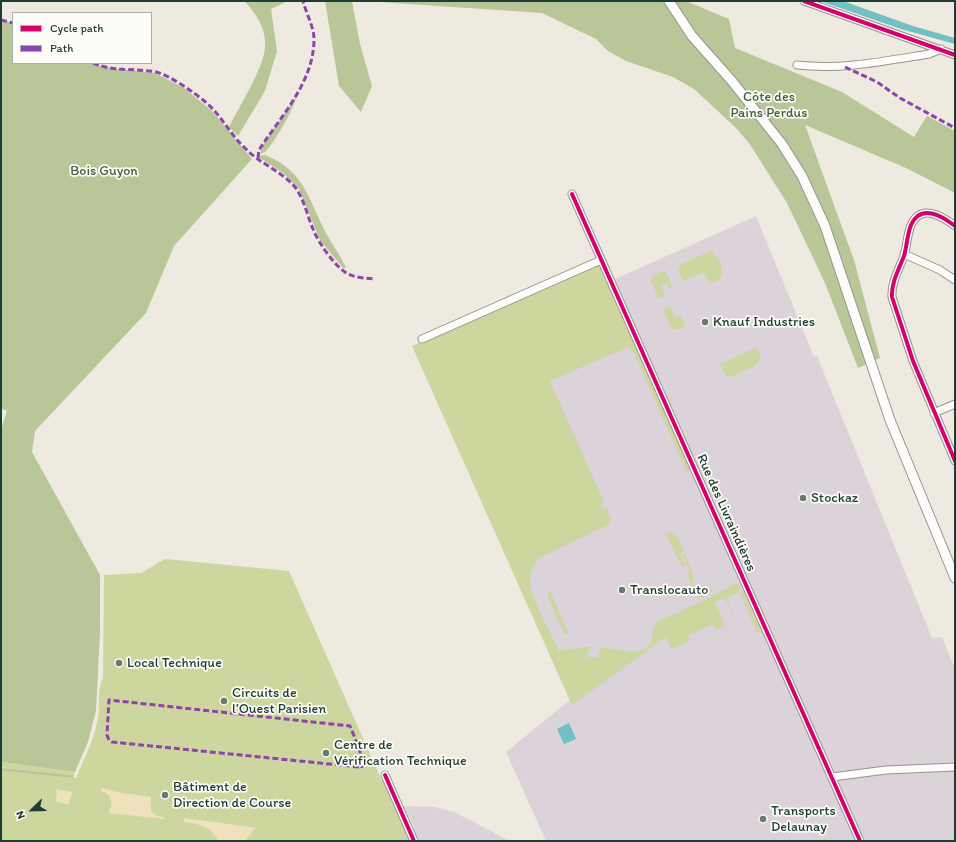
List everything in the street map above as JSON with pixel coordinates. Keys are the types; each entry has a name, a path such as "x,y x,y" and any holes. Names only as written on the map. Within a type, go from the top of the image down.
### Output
{"main road":[{"path":"663,1 690,42 762,118"},
{"path":"669,1 692,36 762,118 792,158 818,210 882,400 955,578"}],"street":[{"path":"804,1 955,55"},
{"path":"797,65 822,68 845,67 929,54 941,49"},
{"name":"Rue des Livraindières","path":"572,194 860,841"},
{"path":"955,226 933,212 916,218 911,225 904,254 892,289 892,297 913,361 955,461"},
{"path":"904,254 940,270 955,280"},
{"path":"422,339 601,260"},
{"path":"934,413 955,404"},
{"path":"832,777 886,770 955,767"},
{"path":"385,775 414,841"}],"shaded area":[{"path":"756,216 814,357 817,356 932,638 942,637 955,669 955,841 546,841 506,752 570,700 437,401 629,315 613,280"},
{"path":"404,806 435,807 454,812 510,841 400,841 414,827"}],"green space":[{"path":"244,1 288,1 271,9 277,51 265,91 238,136 229,127 250,88 260,66 265,48 264,35 260,22"},
{"path":"325,1 352,1 360,44 372,86 361,112 339,86"},
{"name":"Côte des Pains Perdus","path":"364,1 686,1 729,19 735,48 842,92 914,137 927,116 955,131 955,193 906,168 805,125 854,260 880,358 858,368 825,283 787,203 749,143 735,127 694,89 673,77 626,61 608,51 596,39 542,13"},
{"name":"Bois Guyon","path":"1,20 12,23 12,64 97,64 102,67 155,73 184,88 212,111 252,159 174,246 146,313 35,431 32,452 100,575 100,633 96,711 88,742 75,772 1,762 1,430 7,411 1,408"},
{"path":"296,97 289,115 274,141 265,152 260,153 264,143"},
{"path":"265,155 289,169 304,187 326,233 346,268 343,268 320,240 299,189 283,173 260,158 260,156"},
{"path":"711,251 720,263 722,271 721,278 710,284 704,272 683,281 678,269 681,264"},
{"path":"598,265 601,268 690,469 687,473 634,353 628,347 550,381 604,502 601,505 602,509 607,508 611,521 608,525 537,560 532,570 530,584 538,608 559,651 591,646 592,649 588,649 587,657 598,657 599,650 602,647 630,652 643,650 648,647 651,641 653,629 657,622 701,602 737,583 741,587 739,588 740,591 742,590 762,633 757,632 740,592 727,597 735,617 725,598 715,602 725,626 716,630 713,624 688,635 690,641 671,649 666,637 572,705 412,346"},
{"path":"663,271 666,273 672,286 669,288 666,283 661,286 665,295 658,298 651,280 654,275"},
{"path":"670,306 675,317 680,315 685,326 673,330 664,311 665,308"},
{"path":"755,348 761,357 756,365 732,377 725,375 720,364"},
{"path":"672,532 676,534 684,552 680,554 686,567 681,565 667,536 667,533"},
{"path":"685,554 693,574 693,588 688,577 689,570 683,555"},
{"name":"Circuits de l’Ouest Parisien","path":"165,559 289,571 381,779 386,783 407,832 409,841 1,841 1,771 76,778 90,745 98,719 101,682 103,679 104,575 141,573"},
{"path":"699,584 712,590 713,591 698,599"},
{"path":"550,591 569,634 564,633 547,595"},
{"path":"1,762 75,772 74,775 1,768"},
{"path":"1,768 74,775 73,778 1,771"}],"sand":[{"path":"101,788 151,797 151,811 157,816 164,817 164,819 108,813 111,806 111,800 108,794 101,791"},
{"path":"56,789 73,792 68,805 55,801 57,796"},
{"path":"184,818 255,828 245,841 218,841 208,829 200,825 184,822"}],"water":[{"path":"820,1 843,1 913,26 955,38 955,44 901,29"},
{"path":"569,723 576,739 564,744 557,729"}],"marked path":[{"path":"258,158 259,150 295,98 313,55 314,34 303,1"},
{"path":"1,20 12,23"},
{"path":"96,64 108,68 156,72 174,80 198,96 215,112 235,138 247,150 284,176 295,187 303,202 315,234 338,266 348,274 361,278 375,279"},
{"path":"845,67 877,82 900,98 955,128"},
{"path":"359,767 112,742 109,740 107,735 109,700 350,726 360,751 362,768"}],"cycle path":[{"path":"804,1 955,55"},
{"path":"572,194 860,841"},
{"path":"955,226 938,215 926,213 920,214 915,218 911,225 904,256 894,281 892,292 892,297 913,361 955,461"},
{"path":"385,775 414,841"}],"place":[{"name":"Knauf Industries","path":"705,322"},
{"name":"Stockaz","path":"803,498"},
{"name":"Translocauto","path":"622,590"},
{"name":"Local Technique","path":"119,663"},
{"name":"Circuits de l’Ouest Parisien","path":"224,701"},
{"name":"Centre de Vérification Technique","path":"326,753"},
{"name":"Bâtiment de Direction de Course","path":"165,795"},
{"name":"Transports Delaunay","path":"763,819"}]}
